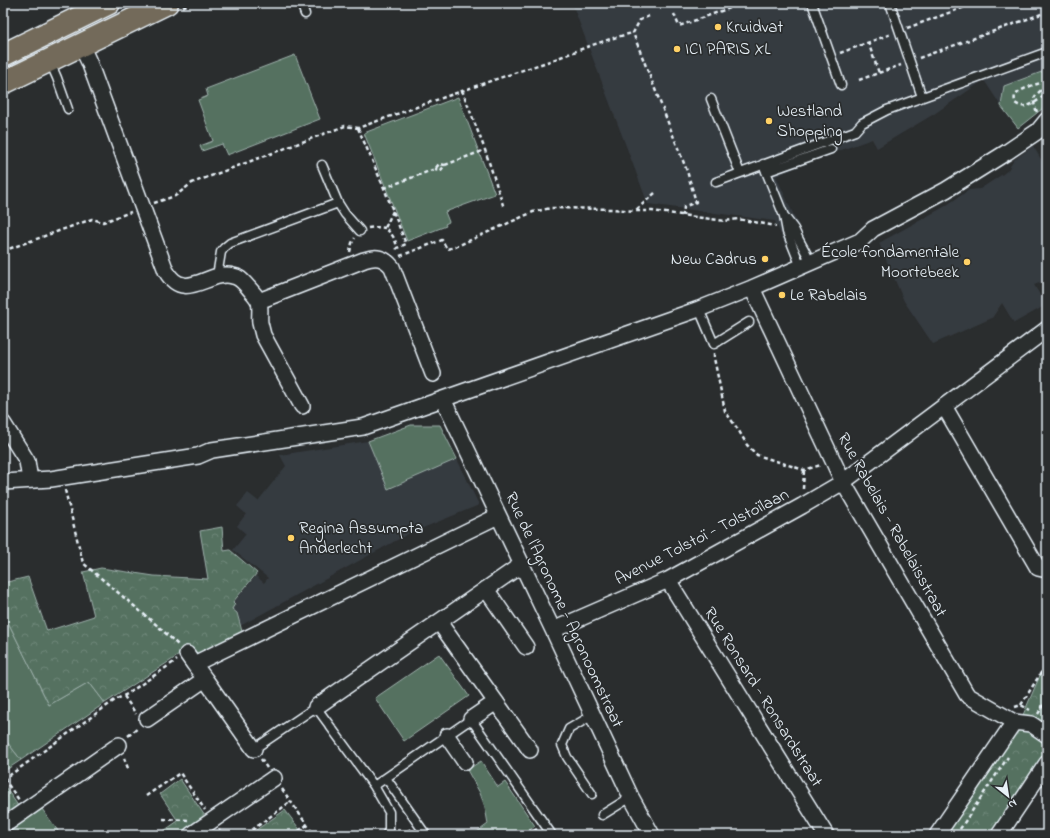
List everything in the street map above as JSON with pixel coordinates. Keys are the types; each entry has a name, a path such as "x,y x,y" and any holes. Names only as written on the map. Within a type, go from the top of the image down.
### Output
{"main road":[{"path":"3,55 109,3"},
{"path":"118,27 136,8 145,3"},
{"path":"3,83 167,3"}],"street":[{"path":"81,45 89,62 166,272 170,278 177,283 190,286 218,276 235,276 241,280 259,301 260,324 263,335 302,406"},
{"path":"3,482 62,478 198,456 212,450 363,427 699,309 752,288 860,241 873,229 946,190 1038,131 1042,116"},
{"path":"259,301 370,258 386,260 392,268 433,374"},
{"name":"Rue Rabelais - Rabelaisstraat","path":"752,288 843,482 967,695 1014,722 1031,724 1047,735"},
{"name":"Avenue Tolstoï - Tolstoïlaan","path":"553,630 668,580 843,482 1046,332"},
{"name":"Rue de l'Agronome - Agronoomstraat","path":"443,399 648,834"},
{"path":"944,406 1038,568 1047,570"},
{"path":"3,423 27,461 30,480"},
{"path":"254,749 191,659 498,516"},
{"path":"316,707 521,565"},
{"name":"Rue Ronsard - Ronsardstraat","path":"668,580 826,835"},
{"path":"486,589 526,647"},
{"path":"439,622 530,750"},
{"path":"145,721 205,679"},
{"path":"471,719 496,702"},
{"path":"937,835 1014,722"},
{"path":"446,736 465,762"},
{"path":"3,826 119,745"},
{"path":"999,835 1047,763"},
{"path":"191,835 274,778"}],"lane":[{"path":"300,3 305,14"},
{"path":"812,3 842,85"},
{"path":"890,3 922,97"},
{"path":"765,168 855,131 862,122 887,110 1047,52"},
{"path":"49,60 68,109"},
{"path":"711,100 740,173"},
{"path":"716,182 740,173 765,168 831,149"},
{"path":"322,165 338,203 345,214 360,231"},
{"path":"765,168 784,216 787,232 806,265"},
{"path":"218,276 221,252 230,243 338,203"},
{"path":"784,216 794,229 799,240 806,265"},
{"path":"699,309 714,344 749,322"},
{"path":"254,749 316,707 374,786 389,812 389,830 386,835"},
{"path":"592,794 567,757 562,745 569,729 593,715"},
{"path":"374,786 471,719 552,835"},
{"path":"386,778 426,835"},
{"path":"602,815 631,797"}],"path":[{"path":"674,14 679,26 744,3"},
{"path":"916,59 1047,12"},
{"path":"3,251 92,219 103,222 175,196 192,183 345,126 358,128 462,90 620,36 633,33 640,20 649,16"},
{"path":"633,33 688,171 696,202 684,207 683,216"},
{"path":"868,42 880,72"},
{"path":"859,80 901,65"},
{"path":"1047,83 1040,83 1023,89 1014,98 1015,103 1025,106 1033,104 1047,94"},
{"path":"1042,116 1033,104 1033,99 1047,83"},
{"path":"462,90 485,150 504,208"},
{"path":"358,128 406,244 397,248"},
{"path":"435,169 439,164 445,165 485,150"},
{"path":"384,188 435,169 441,170 445,165"},
{"path":"635,211 655,193"},
{"path":"393,210 385,228 394,237 397,248 397,257 442,240 447,249 455,248 533,212 551,208 652,211 725,221 738,219 776,226 778,233"},
{"path":"714,344 714,358 725,411 747,445 757,455 804,470 833,461"},
{"path":"26,810 4,780 115,700 191,659 160,627 83,563 62,478"},
{"path":"1021,705 1047,663"},
{"path":"119,745 145,721 125,695"},
{"path":"254,749 314,835"},
{"path":"956,835 1009,756"},
{"path":"146,796 180,773 212,820"},
{"path":"249,835 248,833 290,802"},
{"path":"293,835 307,825"}],"shaded area":[{"name":"Westland Shopping","path":"572,3 1047,3 1047,105 1018,128 984,80 934,114 877,148 872,139 816,159 776,176 804,238 786,246 775,221 648,204"},
{"name":"École fondamentale Moortebeek","path":"1033,146 1047,169 1047,280 1034,285 1046,305 1014,323 1002,303 992,318 933,344 904,301 879,243 944,207 969,190 980,189 1008,170 1014,160"},
{"path":"368,441 389,489 457,459 479,505 408,534 240,626 238,613 232,609 236,604 234,602 256,576 264,583 268,578 233,550 246,534 237,526 246,514 237,506 248,493 258,501 286,466 280,455"}],"green space":[{"path":"295,55 320,119 227,155 222,144 202,151 200,146 213,141 198,100 208,96 206,89"},
{"path":"1047,70 1047,105 1018,128 1001,106 1004,86"},
{"path":"458,97 495,194 445,212 449,222 445,224 446,226 407,241 364,133"},
{"path":"411,425 440,425 457,459 388,489 368,441"},
{"path":"222,527 224,551 230,550 257,573 233,602 235,604 232,609 237,613 243,635 200,655 190,648 105,703 89,682 49,705 8,622 3,604 3,583 28,577 47,631 94,616 83,572 101,568 154,576 208,579 200,531"},
{"path":"3,604 8,622 49,705 89,682 105,703 21,760 3,737"},
{"path":"439,654 469,696 404,741 375,698"},
{"path":"1047,659 1047,755 993,835 942,835 1023,715"},
{"path":"3,737 21,760 3,772"},
{"path":"481,761 498,787 505,782 535,826 523,835 473,835 488,824 485,807 480,793 467,770"},
{"path":"180,779 207,819 183,835 158,835 178,821 160,794"},
{"path":"3,784 19,807 3,819"},
{"path":"42,809 61,835 3,835"},
{"path":"285,810 304,835 249,835"}],"place":[{"name":"Kruidvat","path":"718,27"},
{"name":"ICI PARIS XL","path":"677,49"},
{"name":"Westland Shopping","path":"769,121"},
{"name":"New Cadrus","path":"765,259"},
{"name":"École fondamentale Moortebeek","path":"967,262"},
{"name":"Le Rabelais","path":"782,295"},
{"name":"Regina Assumpta Anderlecht","path":"291,538"}]}
